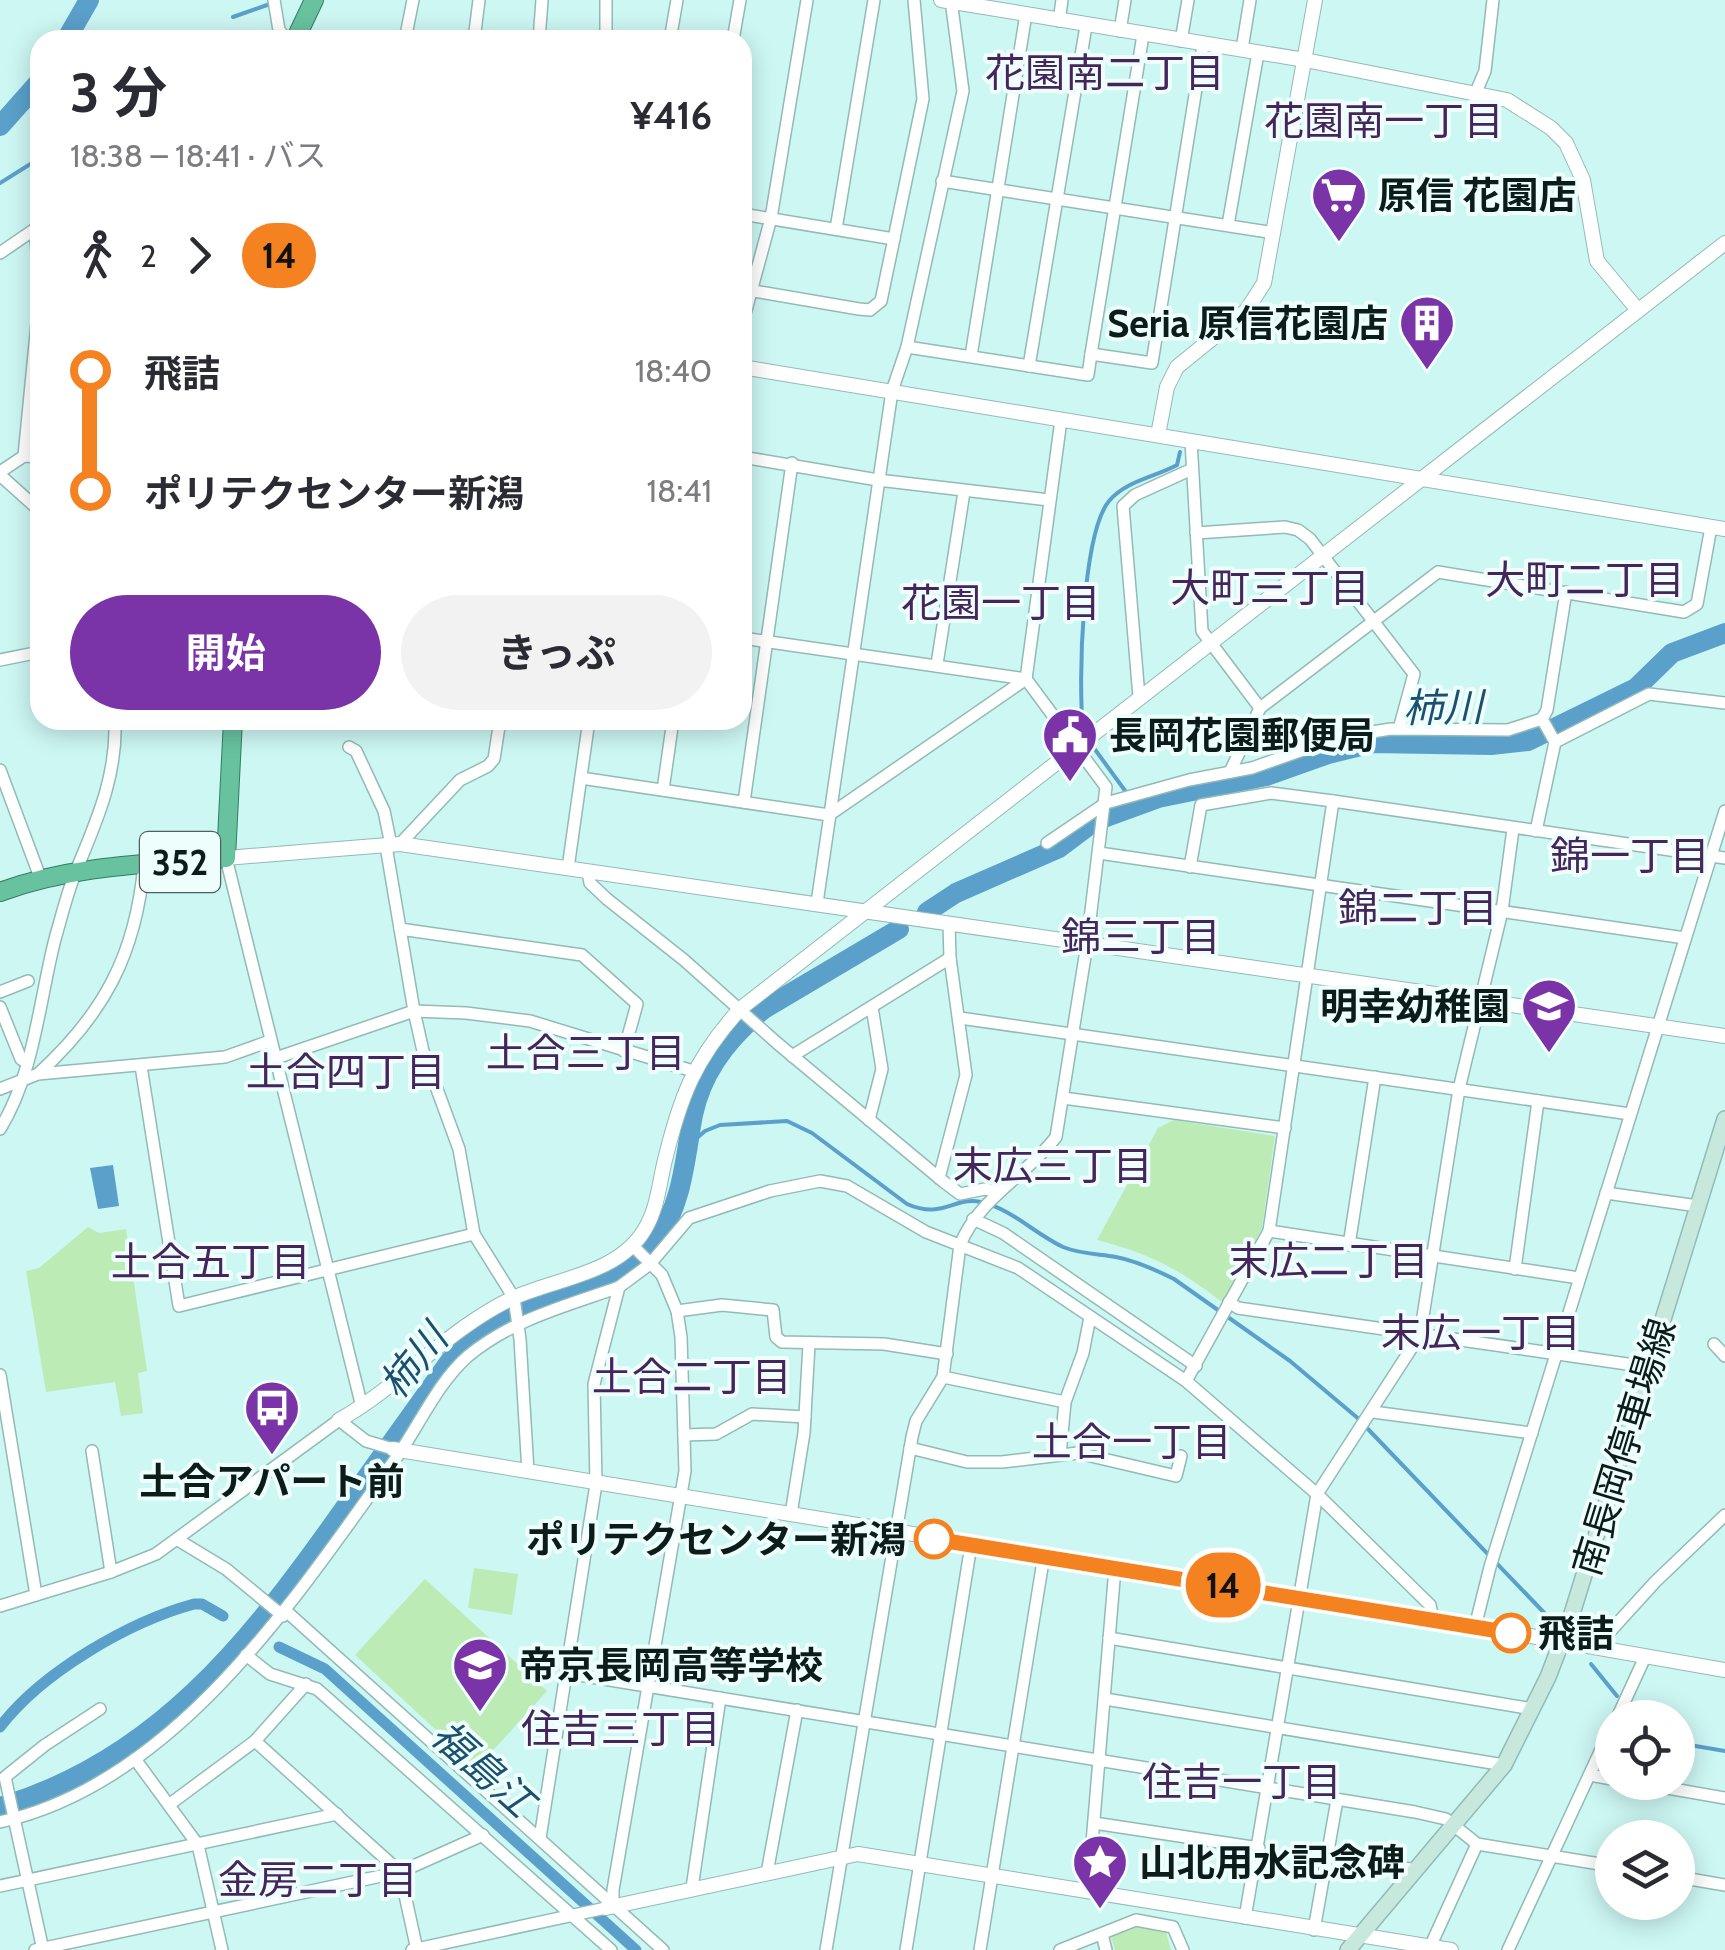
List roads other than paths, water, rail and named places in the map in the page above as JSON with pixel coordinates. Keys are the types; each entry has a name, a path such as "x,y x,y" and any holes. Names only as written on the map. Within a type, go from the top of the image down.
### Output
{"highway":[{"path":"300,30 314,0"},
{"name":"352","path":"0,892 40,876 76,870 226,858 232,730"}],"main road":[{"name":"南長岡停車場線","path":"1348,1950 1504,1765 1533,1710 1562,1642 1725,1119"}],"street":[{"path":"408,30 413,0"},
{"path":"475,30 479,0"},
{"path":"540,30 542,0"},
{"path":"606,0 606,30"},
{"path":"672,30 677,0"},
{"path":"735,30 740,0"},
{"path":"752,277 771,218 807,0"},
{"path":"836,229 874,0"},
{"path":"752,291 870,310 881,301 923,98 914,0"},
{"path":"817,904 892,391 907,347 963,91 948,0 999,5 1086,26 1306,60 1476,92 1518,106 1566,143 1583,180 1597,261 1637,310"},
{"path":"1059,21 1062,0"},
{"path":"1120,31 1125,0"},
{"path":"1181,40 1188,0"},
{"path":"1242,49 1250,0"},
{"path":"1158,435 1171,376 1183,360 1233,322 1264,283 1315,0"},
{"path":"1476,92 1485,71 1493,0"},
{"path":"274,4 280,30"},
{"path":"970,356 1026,14"},
{"path":"1029,366 1086,26"},
{"path":"907,347 1088,375 1142,34"},
{"path":"1091,354 1152,362 1203,45"},
{"path":"1228,225 1258,52"},
{"path":"942,182 1274,233"},
{"path":"752,215 894,238"},
{"path":"0,252 30,233"},
{"path":"0,1606 156,1554 488,1312 514,1298 604,1266 634,1248 653,1210 676,1118 707,1047 861,912 1725,243"},
{"path":"752,369 1718,528 1696,604 1684,612 1444,571 1373,620 1260,708 1230,772"},
{"path":"24,456 30,395"},
{"path":"581,778 829,815 1026,680 1061,420"},
{"path":"1191,441 1202,631 1260,708"},
{"path":"30,456 24,456 0,474 30,502"},
{"path":"752,458 878,480 1049,500"},
{"path":"744,802 792,463"},
{"path":"1139,697 1123,506 1135,495 1190,470"},
{"path":"937,664 964,492"},
{"path":"1196,533 1285,526 1304,534 1414,674 1400,730"},
{"path":"1536,832 1552,740 1543,722 1566,592"},
{"path":"752,639 1026,680 1106,786 1104,825 1056,1137 1044,1153 975,1216 960,1245 943,1377 916,1421 826,1950"},
{"path":"0,660 30,654"},
{"path":"1552,740 1649,694 1725,703"},
{"path":"1047,843 1106,806 1252,768 1340,737 1400,730 1508,730 1543,722"},
{"path":"0,1129 23,1080 55,940 76,870 106,793 114,760 114,730"},
{"path":"393,845 460,780 488,766 494,758 498,730"},
{"path":"568,868 588,730"},
{"path":"663,790 672,730"},
{"path":"349,747 356,752 378,797 393,845 400,929 414,1011 423,1051 459,1149 474,1234 514,1298 528,1472"},
{"path":"0,770 40,876"},
{"path":"1190,867 1201,805 1270,793 1725,858"},
{"path":"1186,1381 1268,1230 1332,801"},
{"path":"1475,1626 1725,811"},
{"path":"1245,1918 1317,1494 1420,1336 1459,1090 1502,911 1513,829"},
{"path":"362,1407 226,858 393,845 1725,1036"},
{"path":"1099,853 1686,938"},
{"path":"38,1074 84,1028 119,973 138,912 144,864"},
{"path":"588,872 590,883 607,900 939,1178 960,1194 985,1189 994,1196"},
{"path":"939,1178 966,1074 950,958 950,924"},
{"path":"400,929 582,954 637,1004 624,1052"},
{"path":"792,1056 950,958"},
{"path":"0,992 28,981"},
{"path":"0,1006 21,1059 26,1062"},
{"path":"869,1120 882,1068 872,1007"},
{"path":"276,1058 414,1011 530,1022 693,1072"},
{"path":"960,1018 1630,1114"},
{"path":"0,1088 38,1074 225,1056 270,1041"},
{"path":"141,1066 179,1306 474,1234"},
{"path":"1349,1245 1374,1077"},
{"path":"1063,1098 1285,1128"},
{"path":"1515,1269 1538,1101"},
{"path":"0,1822 55,1803 136,1759 192,1712 283,1613 466,1358 518,1323 619,1287 648,1263 689,1218 770,1191 820,1181 847,1186 911,1225 1018,1268 1186,1381 1317,1494 1430,1605 1433,1619"},
{"path":"1606,1193 1698,1206"},
{"path":"975,1216 1196,1366"},
{"path":"1268,1230 1580,1278"},
{"path":"610,1907 681,1496 684,1435 677,1311 665,1281 634,1248"},
{"path":"540,1838 596,1484 594,1384 619,1287"},
{"path":"1228,1304 1420,1336 1648,1367"},
{"path":"677,1311 722,1306 773,1310 776,1337 782,1342 884,1344 947,1354"},
{"path":"1060,1455 1065,1402 1083,1354 1090,1317"},
{"path":"791,1514 805,1416 809,1344"},
{"path":"1714,1344 1725,1356"},
{"path":"0,1374 36,1595"},
{"path":"943,1377 1065,1402"},
{"path":"684,1435 716,1434 752,1414 805,1416"},
{"path":"1370,1415 1532,1434"},
{"path":"339,1420 374,1445 397,1450 1725,1670"},
{"path":"910,1448 967,1462 1078,1453 1176,1476 1181,1456"},
{"path":"92,1450 111,1572"},
{"path":"1596,1648 1725,1514"},
{"path":"178,1540 226,1569 283,1613 663,1950"},
{"path":"906,1950 971,1545"},
{"path":"980,1950 1044,1556"},
{"path":"1088,1891 1115,1568"},
{"path":"1109,1638 1533,1710"},
{"path":"246,1655 270,1674 318,1688 612,1950"},
{"path":"1625,1700 1645,1657"},
{"path":"567,1673 1446,1819 1477,1844 1595,1863"},
{"path":"170,1804 256,1741 306,1684"},
{"path":"692,1888 720,1698"},
{"path":"1105,1699 1504,1765"},
{"path":"100,1709 45,1744 5,1777 40,1950 400,1872 483,1835"},
{"path":"767,1873 797,1710"},
{"path":"256,1741 400,1872 415,1950 843,1856 870,1855 1451,1950"},
{"path":"136,1759 198,1845 222,1950"},
{"path":"1508,1950 1595,1764"},
{"path":"1590,1775 1595,1776"},
{"path":"1695,1793 1725,1798"},
{"path":"1314,1930 1337,1800"},
{"path":"0,1886 338,1814"},
{"path":"1094,1823 1259,1848"},
{"path":"1430,1946 1477,1844"},
{"path":"1329,1857 1417,1870"},
{"path":"1695,1880 1725,1885"},
{"path":"1136,1920 1138,1899"},
{"path":"1168,1924 1173,1903"},
{"path":"1060,1950 1136,1920 1168,1924 1183,1950"},
{"path":"1102,1934 1106,1950"}],"water":[{"path":"113,1165 119,1206 98,1209 90,1168"}],"waterway":[{"path":"72,30 89,0"},
{"path":"233,17 270,4"},
{"path":"0,126 30,92"},
{"path":"0,183 30,164"},
{"path":"1083,728 1084,610 1100,518 1116,494 1177,465 1180,452"},
{"name":"柿川","path":"927,912 956,893 1059,848 1095,821 1158,798 1266,776 1373,743 1491,745 1528,741 1636,688 1672,653 1725,633"},
{"path":"1091,744 1126,792"},
{"name":"柿川","path":"1130,802 1131,806"},
{"name":"柿川","path":"0,1807 56,1786 106,1760 194,1692 270,1609 450,1361 471,1341 502,1319 609,1278 643,1255 666,1225 682,1179 697,1099 710,1069 729,1043 764,1009 899,929"},
{"path":"690,1144 720,1125 787,1121 812,1133 907,1204 930,1210 981,1202 1003,1210 1063,1247 1146,1266 1174,1279 1290,1361 1360,1420"},
{"path":"1366,1427 1553,1622"},
{"name":"福島江","path":"0,1727 62,1669 142,1623 194,1604 202,1604 223,1616"},
{"name":"福島江","path":"279,1647 325,1669 636,1950"},
{"path":"1591,1664 1617,1696"},
{"path":"1695,1746 1725,1751"}],"place":[{"name":"原信 花園店","path":"1339,244"},
{"name":"Seria 原信花園店","path":"1427,372"},
{"name":"長岡花園郵便局","path":"1070,784"},
{"name":"明幸幼稚園","path":"1549,1055"},
{"name":"土合アパート前","path":"272,1457"},
{"name":"ポリテクセンター新潟","path":"934,1539"},
{"name":"飛詰","path":"1511,1633"},
{"name":"帝京長岡高等学校","path":"480,1714"},
{"name":"山北用水記念碑","path":"1100,1911"}],"district":[{"name":"花園南二丁目","path":"1105,72"},
{"name":"花園南一丁目","path":"1384,120"},
{"name":"大町二丁目","path":"1585,579"},
{"name":"大町三丁目","path":"1270,587"},
{"name":"花園一丁目","path":"1001,602"},
{"name":"錦一丁目","path":"1630,855"},
{"name":"錦二丁目","path":"1418,907"},
{"name":"錦三丁目","path":"1141,936"},
{"name":"土合三丁目","path":"586,1052"},
{"name":"土合四丁目","path":"346,1071"},
{"name":"末広三丁目","path":"1053,1165"},
{"name":"末広二丁目","path":"1329,1260"},
{"name":"土合五丁目","path":"211,1261"},
{"name":"末広一丁目","path":"1481,1332"},
{"name":"土合二丁目","path":"692,1376"},
{"name":"土合一丁目","path":"1132,1441"},
{"name":"住吉三丁目","path":"621,1728"},
{"name":"住吉一丁目","path":"1242,1781"},
{"name":"金房二丁目","path":"318,1879"}]}
